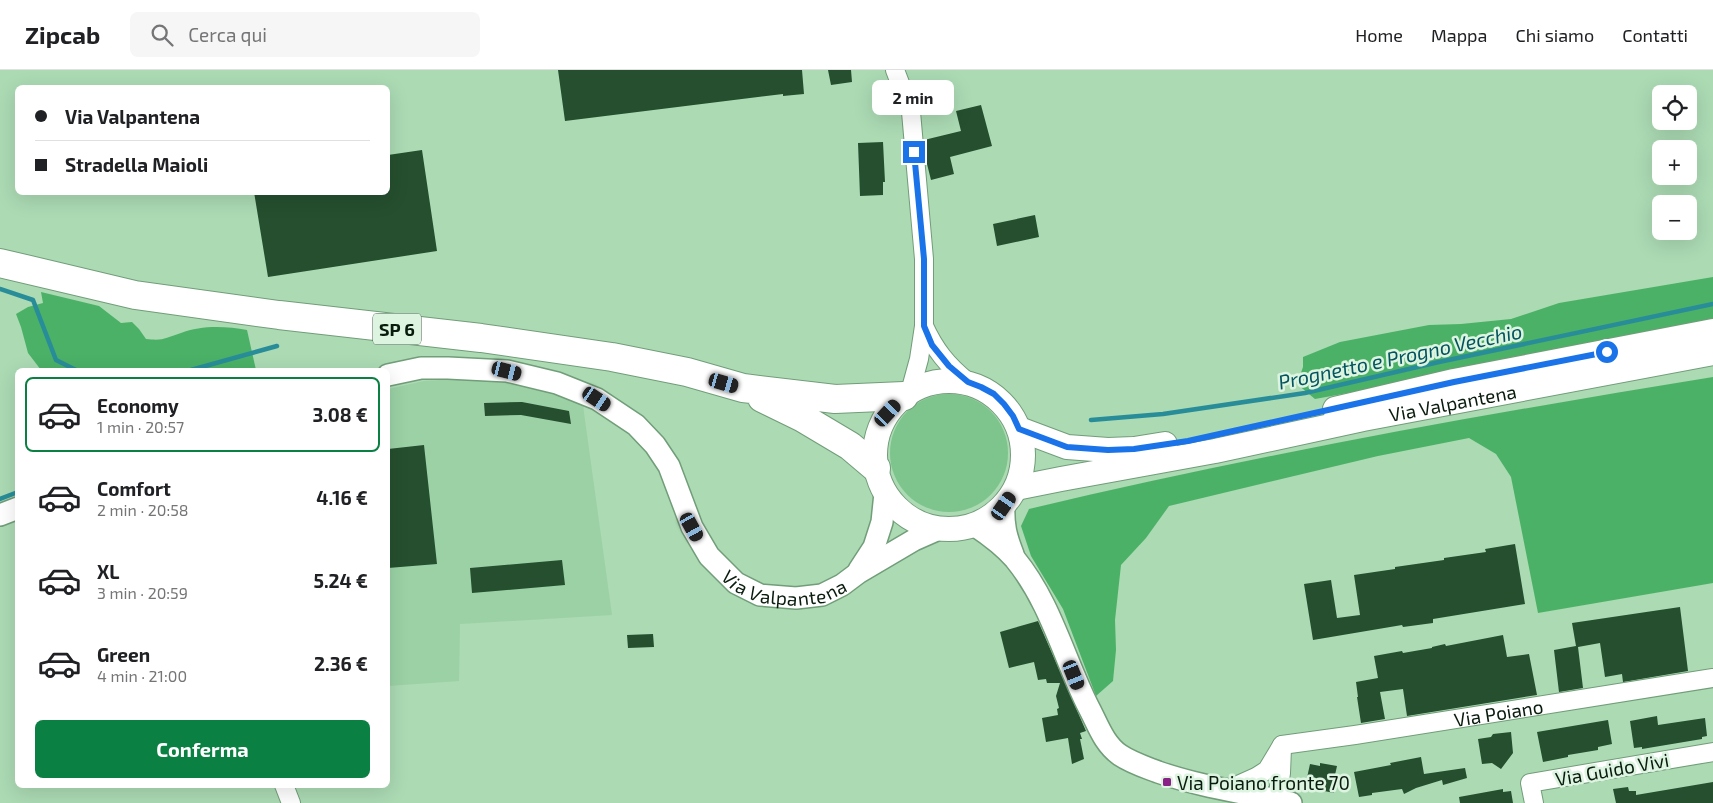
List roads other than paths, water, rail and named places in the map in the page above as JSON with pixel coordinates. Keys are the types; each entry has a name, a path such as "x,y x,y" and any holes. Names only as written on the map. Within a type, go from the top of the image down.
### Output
{"highway":[{"name":"SP 6","path":"2,264 135,295 279,315 481,338 612,357 687,372 743,388"},
{"name":"Via Valpantena","path":"743,388 835,399 907,394"},
{"name":"Via Valpantena","path":"743,388 804,418 850,446 881,480"}],"main road":[{"name":"Via Valpantena","path":"1019,429 1067,447 1108,450 1134,449 1188,441 1454,382 1713,331"},
{"name":"Via Valpantena","path":"1010,497 1061,479 1215,451 1363,419 1713,353"},
{"name":"Via Valpantena","path":"938,381 968,382 994,394 1008,410 1019,429 1024,449 1022,469 1010,497 990,517 974,525 957,529 939,529 908,517 895,506 881,480 875,448 880,428 888,413 907,394 923,385 938,381"}],"street":[{"path":"895,70 910,112 924,259 924,326 919,359 907,394"},
{"path":"924,326 932,345 949,366 968,382"},
{"name":"Via Valpantena","path":"390,375 421,368 507,371 557,383 597,399 636,425 655,445 669,466 692,527 709,556 736,583 760,595 796,598 822,596 914,540 939,529"},
{"name":"Via Valpantena","path":"858,573 874,547 882,522 881,480"},
{"path":"1010,497 1003,519 1005,534 1015,559 1052,620 1081,693 1107,745 1134,763 1182,780 1284,801 1281,773 1282,745"},
{"path":"0,515 15,509"},
{"path":"974,525 994,538 1015,559"},
{"name":"Via Poiano","path":"1282,745 1364,734 1713,678"},
{"path":"1227,790 1267,770 1282,745"},
{"name":"Via Guido Vivi","path":"1534,803 1530,783 1713,752"},
{"path":"285,788 290,803"}],"waterway":[{"name":"Prognetto e Progno Vecchio","path":"0,289 33,300 56,360 72,368"},
{"name":"Prognetto e Progno Vecchio","path":"1091,420 1163,414 1305,393 1439,362 1713,304"},
{"name":"Prognetto e Progno Vecchio","path":"198,368 277,346"},
{"path":"0,499 15,493"}],"place":[{"name":"Via Poiano fronte 70","path":"1167,782"}]}
